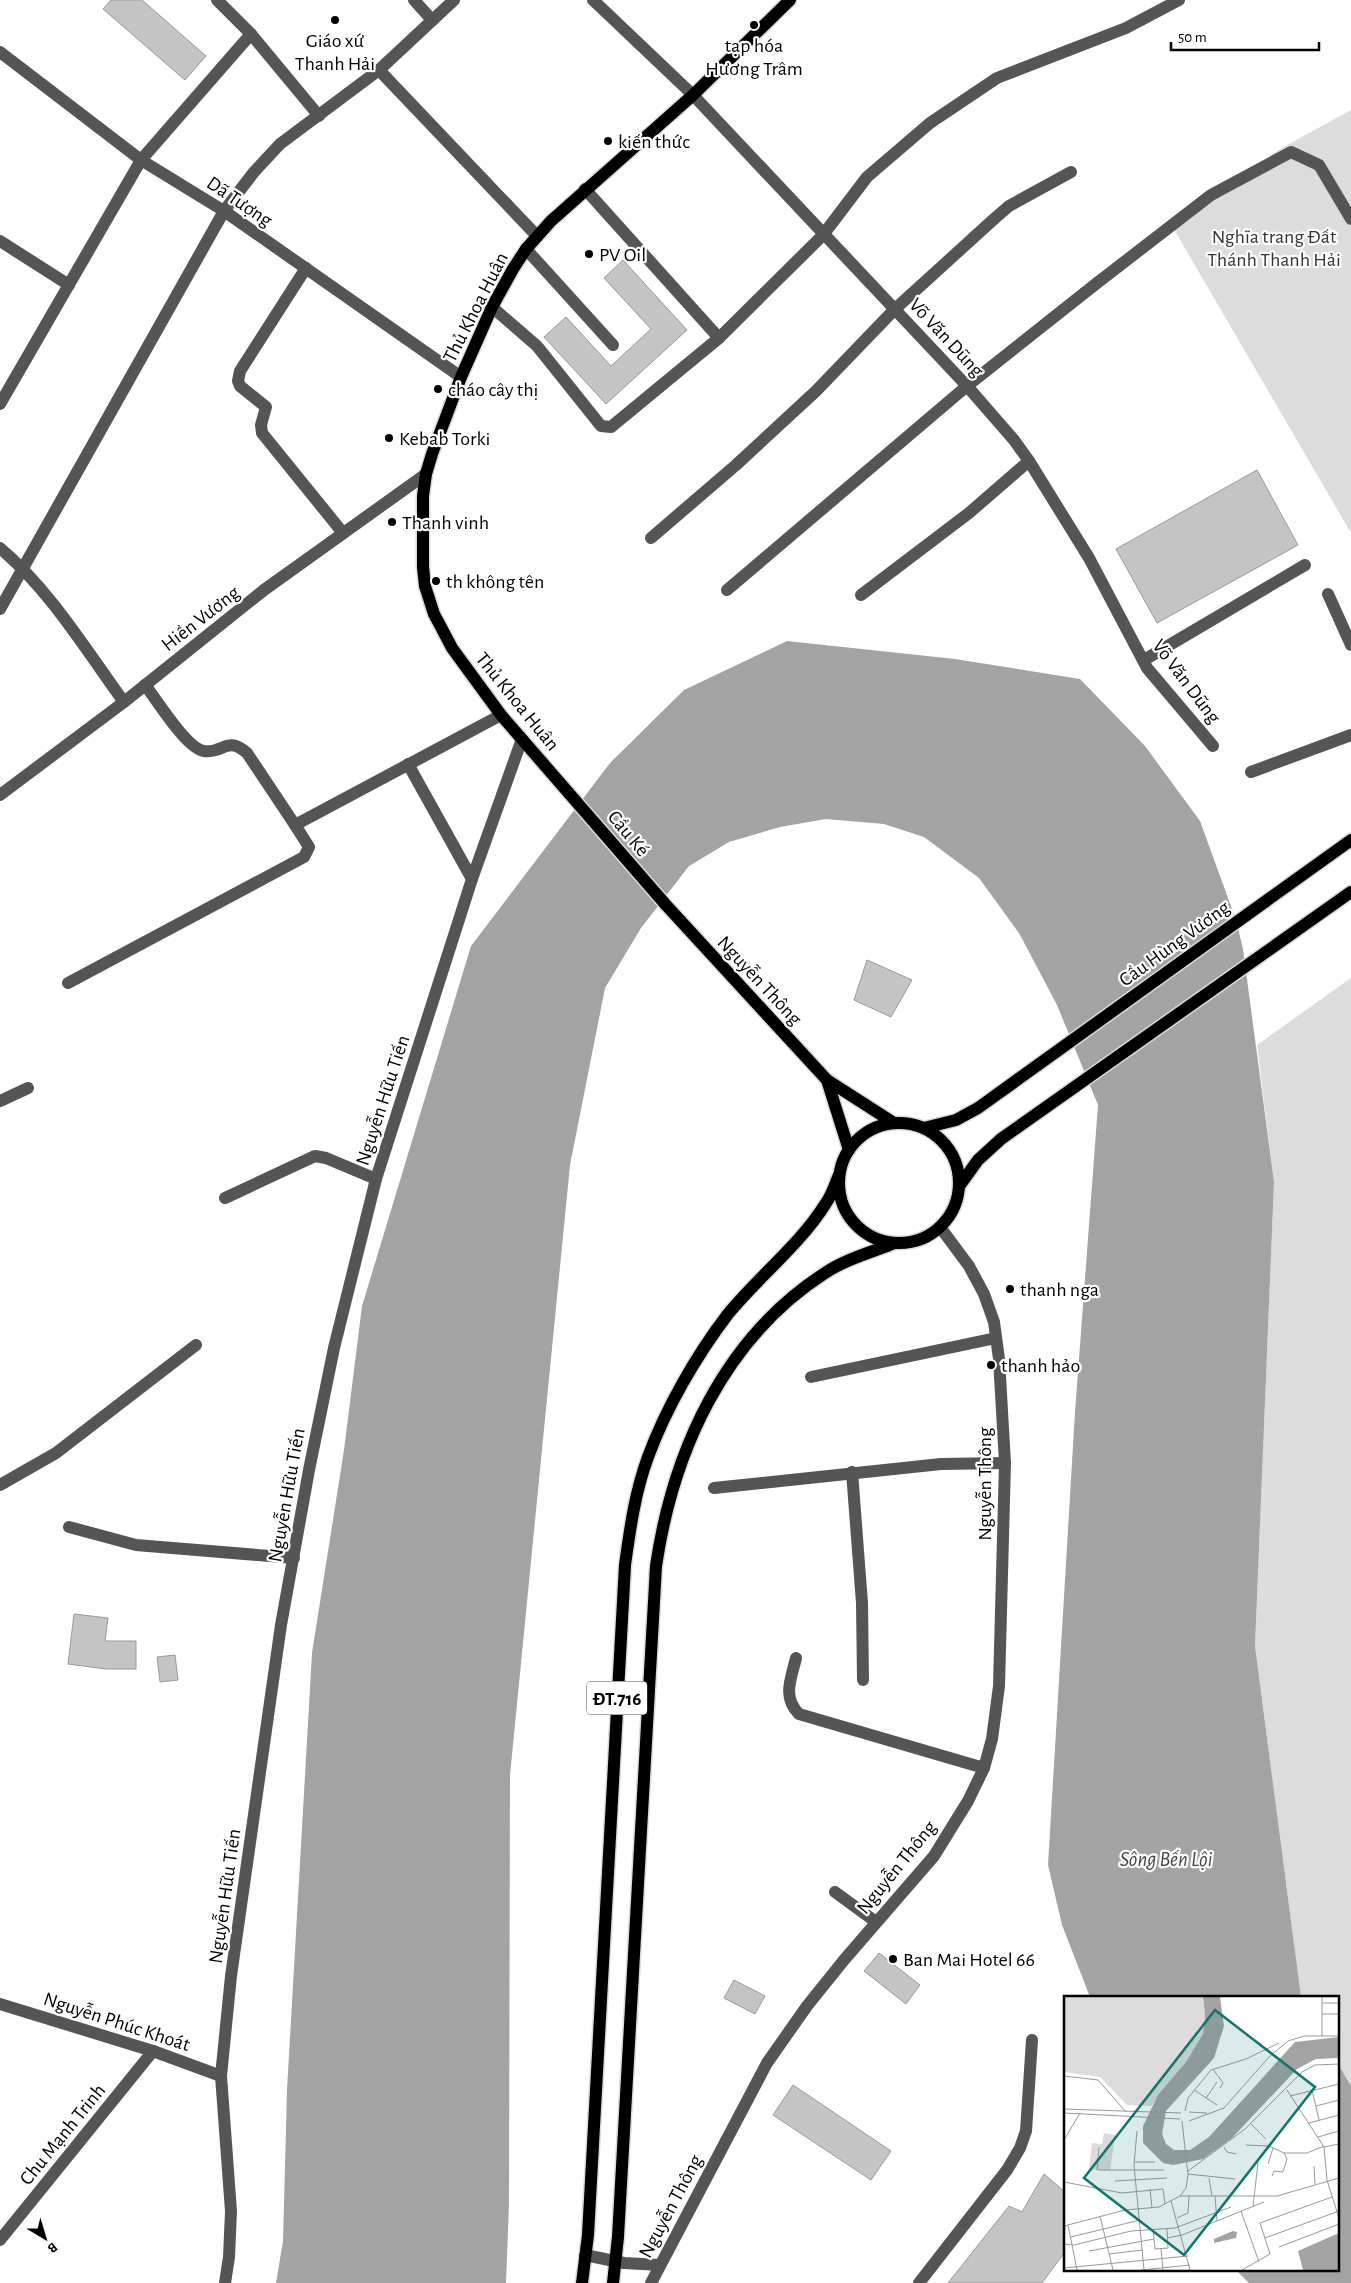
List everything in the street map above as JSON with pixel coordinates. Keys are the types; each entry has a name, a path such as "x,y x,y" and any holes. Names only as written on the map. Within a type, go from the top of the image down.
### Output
{"main road":[{"name":"Thủ Khoa Huân","path":"563,784 501,715 452,648 434,614 425,586 422,548 426,474 461,376 492,307 526,249 585,189 693,95 790,0"},
{"name":"Cầu Ké","path":"563,784 666,905"},
{"name":"Cầu Hùng Vương","path":"924,1128 956,1120 978,1108 1351,840"},
{"path":"960,1185 958,1171 951,1151 937,1136 924,1128 909,1123 894,1123 867,1132 849,1150 840,1176 840,1192 844,1208 852,1221 864,1232 879,1240 895,1243 911,1242 926,1237 940,1227 954,1207 960,1185 978,1160 1000,1139 1351,892"},
{"name":"Nguyễn Thông","path":"666,905 827,1080 894,1123"},
{"name":"Nguyễn Thông","path":"827,1080 849,1150"},
{"name":"ĐT.716","path":"582,2283 624,1565 632,1514 648,1457 675,1400 703,1351 728,1315 808,1227 827,1202 840,1176"},
{"name":"Nguyễn Thông","path":"613,2283 616,2262 656,1566 663,1521 678,1469 702,1414 735,1358 765,1320 794,1294 827,1271 895,1243"}],"street":[{"path":"217,0 251,34 319,116"},
{"path":"414,0 432,20"},
{"path":"0,609 224,212 254,172 280,144 379,70 454,0"},
{"path":"492,307 537,346 601,426 608,428 719,338 823,234 867,177 930,123 997,78 1126,28 1179,0"},
{"name":"Võ Văn Dũng","path":"599,2 693,95 895,309 967,386 1029,461 1089,558 1154,676 1213,746"},
{"path":"0,404 141,160 251,34"},
{"name":"Dã Tượng","path":"0,52 141,160 224,212 461,376"},
{"path":"379,70 537,236"},
{"path":"727,590 967,386 1211,195 1291,152 1319,164 1351,219"},
{"path":"651,538 736,465 816,391 895,309 1009,206 1071,172"},
{"path":"585,189 719,338"},
{"path":"0,241 69,285"},
{"path":"526,249 613,345"},
{"path":"306,268 240,371 238,381 240,386 266,407 261,425 262,433 343,533"},
{"path":"861,596 969,513 1029,461"},
{"name":"Hiền Vương","path":"0,795 124,702 264,590 426,474"},
{"path":"0,548 23,569 55,607 124,702"},
{"path":"1144,660 1305,565"},
{"path":"1328,594 1351,645"},
{"path":"68,983 304,857 309,847 247,753 240,747 230,744 206,752 199,750 187,740 145,685"},
{"path":"295,825 501,715"},
{"path":"1251,772 1351,735"},
{"name":"Nguyễn Hữu Tiến","path":"225,2283 229,2257 231,2211 221,2076 237,1933 281,1625 309,1470 334,1348 376,1179 472,879 522,739"},
{"path":"408,764 472,879"},
{"path":"0,1101 28,1088"},
{"path":"225,1198 315,1156 326,1158 376,1179"},
{"name":"Nguyễn Thông","path":"651,2283 767,2063 807,2006 876,1922 934,1856 960,1818 984,1768 992,1739 999,1686 1005,1463 996,1338 994,1322 984,1294 969,1266 940,1227"},
{"path":"811,1377 996,1338"},
{"path":"0,1485 63,1448 196,1345"},
{"path":"714,1488 941,1464 1005,1463"},
{"path":"852,1472 862,1603 863,1680"},
{"path":"68,1526 136,1545 294,1558"},
{"path":"796,1658 787,1695 791,1707 799,1714 984,1768"},
{"path":"835,1892 876,1922"},
{"name":"Nguyễn Phúc Khoát","path":"0,2004 153,2051 221,2076"},
{"path":"919,2283 1007,2170 1020,2148 1026,2131 1032,2040"},
{"name":"Chu Mạnh Trinh","path":"0,2240 153,2051"},
{"path":"585,2255 616,2262 660,2265"}],"green space":[{"name":"Nghĩa trang Đất Thánh Thanh Hải","path":"1351,110 1351,533 1172,226 1280,149"},
{"path":"1351,978 1351,2086 1338,2064 1338,1996 1301,1996 1255,1646 1274,1182 1257,1045"}],"water":[{"name":"Sông Bến Lội","path":"787,641 955,659 1080,679 1145,746 1200,821 1236,920 1243,949 1274,1182 1255,1646 1301,1996 1090,1996 1062,1925 1048,1865 1075,1412 1098,1105 1057,1005 1019,933 979,878 924,837 884,824 826,819 780,827 729,842 689,866 641,928 605,988 570,1165 510,1775 509,2204 506,2283 276,2283 283,2241 287,2090 312,1653 344,1450 362,1306 471,946 610,763 684,690"},
{"path":"1338,2064 1351,2086 1351,2283 1249,2283 1236,2270 1338,2270"}],"building":[{"path":"111,0 142,0 206,56 185,80 103,9"},
{"path":"623,260 687,330 606,404 544,337 566,317 611,366 651,329 604,278"},
{"path":"1257,470 1298,545 1157,623 1116,549"},
{"path":"867,960 912,980 891,1017 854,1000"},
{"path":"74,1614 108,1618 105,1641 136,1641 136,1669 106,1669 68,1664"},
{"path":"175,1655 178,1680 160,1682 157,1657"},
{"path":"879,1953 920,1985 906,2004 864,1971"},
{"path":"734,1980 765,1996 755,2014 724,1998"},
{"path":"793,2085 891,2151 871,2180 773,2115"},
{"path":"1044,2174 1064,2191 1064,2253 1042,2283 948,2283 1009,2206 1022,2212"}],"place":[{"name":"Giáo xứ Thanh Hải","path":"335,20"},
{"name":"tạp hóa Hương Trâm","path":"754,25"},
{"name":"kiến thức","path":"608,141"},
{"name":"PV Oil","path":"589,254"},
{"name":"cháo cây thị","path":"438,389"},
{"name":"Kebab Torki","path":"389,438"},
{"name":"Thanh vinh","path":"392,522"},
{"name":"th không tên","path":"436,581"},
{"name":"thanh nga","path":"1010,1289"},
{"name":"thanh hảo","path":"991,1365"},
{"name":"Ban Mai Hotel 66","path":"893,1959"}]}
